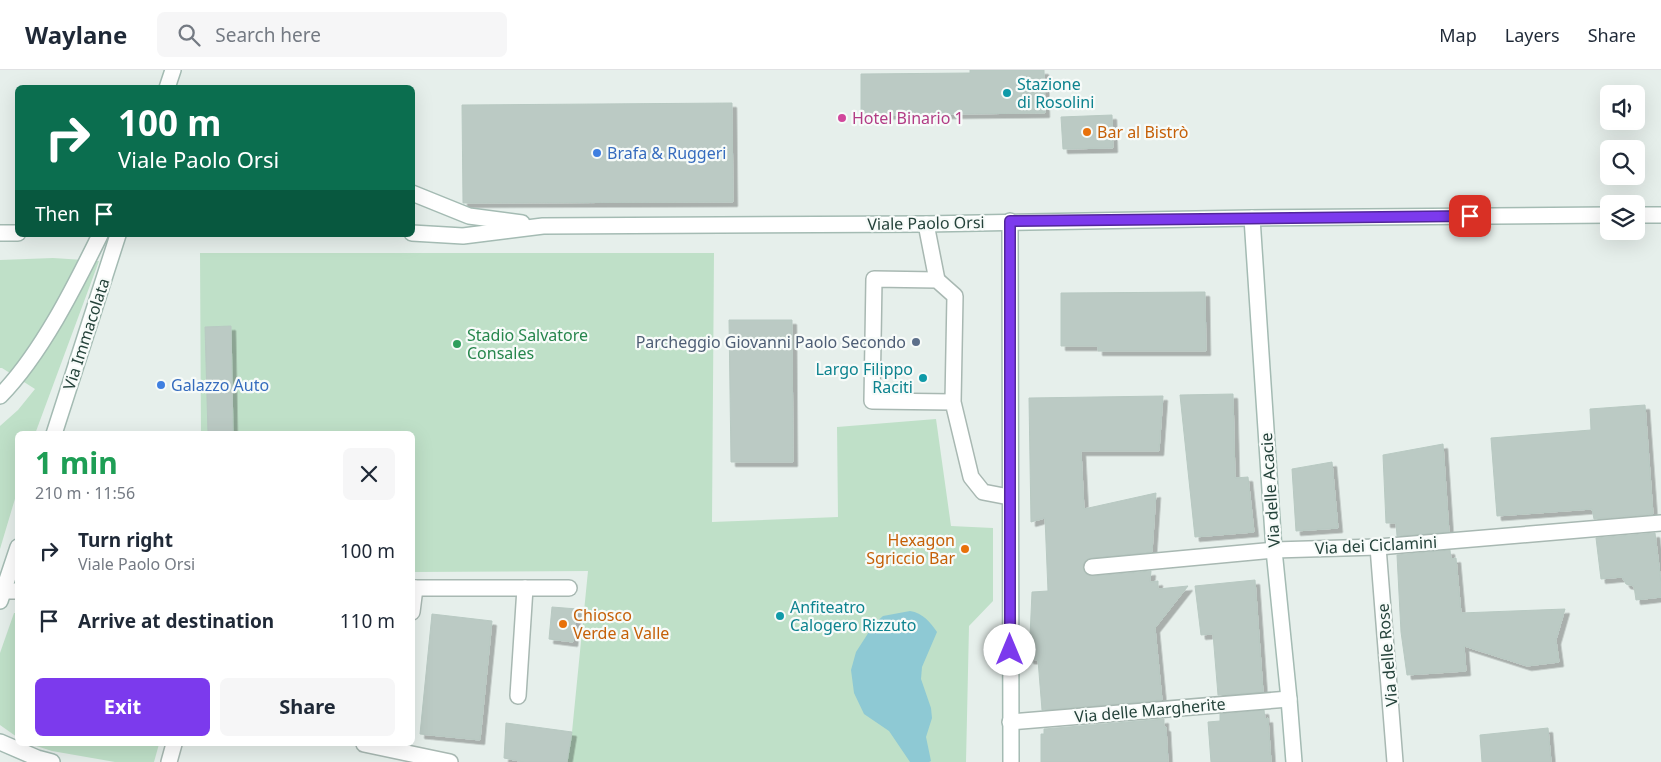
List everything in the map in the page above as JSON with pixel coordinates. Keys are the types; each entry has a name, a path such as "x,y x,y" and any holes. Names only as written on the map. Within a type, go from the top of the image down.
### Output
{"street":[{"path":"167,85 173,70"},
{"path":"415,194 468,216 543,226"},
{"name":"Viale Paolo Orsi","path":"543,226 926,224 1010,221 1600,215"},
{"path":"1645,215 1661,215"},
{"name":"Via delle Acacie","path":"1252,218 1274,550 1290,699 1294,762"},
{"path":"1010,221 1010,762"},
{"path":"926,224 937,280 955,296 953,402 971,477 983,492 1009,497"},
{"path":"415,233 463,236 543,226"},
{"path":"0,232 15,232"},
{"path":"0,396 18,378 50,329 99,237"},
{"name":"Via Immacolata","path":"55,431 117,237"},
{"path":"937,280 874,279 872,401 953,402"},
{"name":"Via dei Ciclamini","path":"1092,567 1274,550 1378,547 1661,523"},
{"name":"Via delle Rose","path":"1378,547 1395,762"},
{"path":"7,594 15,560"},
{"path":"415,588 569,588"},
{"path":"518,696 526,588"},
{"name":"Via delle Margherite","path":"1010,722 1290,699"},
{"path":"0,742 37,758 52,762"},
{"path":"169,762 173,746"},
{"path":"398,747 450,762"}],"green space":[{"path":"200,253 714,253 712,522 838,517 837,427 936,419 951,526 993,528 993,601 969,626 966,762 567,762 572,732 588,571 415,572 415,431 201,431"},
{"path":"53,258 99,261 36,431 15,431 15,499 0,549 0,426 18,410 35,389 0,368 0,260"},
{"path":"15,613 15,736 0,725 0,653"},
{"path":"36,746 158,746 154,762 115,762 52,751"}],"water":[{"path":"910,611 929,621 937,632 922,667 921,679 931,708 932,718 926,737 931,761 929,762 910,762 889,731 864,714 854,693 851,670 856,652 874,624 883,616"}],"building":[{"path":"970,70 1044,70 1045,113 861,115 861,74 970,73"},
{"name":"Brafa & Ruggeri","path":"732,103 733,202 463,203 462,105"},
{"name":"Bar al Bistrò","path":"1112,115 1113,148 1063,149 1061,117"},
{"path":"1205,292 1206,351 1098,351 1098,346 1061,346 1061,293"},
{"path":"729,320 792,320 793,462 731,462"},
{"path":"231,326 233,431 208,431 205,327"},
{"path":"1233,394 1235,478 1248,477 1254,532 1195,537 1180,395"},
{"path":"1163,396 1159,451 1081,451 1084,509 1156,493 1152,552 1091,558 1083,564 1085,573 1093,576 1151,571 1150,582 1158,581 1158,589 1188,586 1155,628 1162,700 1042,710 1038,660 1029,659 1032,592 1048,591 1045,518 1031,522 1029,398"},
{"path":"1645,405 1653,514 1594,519 1592,509 1497,516 1491,438 1591,430 1590,409"},
{"path":"1443,444 1449,532 1397,536 1396,523 1386,523 1383,455"},
{"path":"1332,462 1338,528 1296,531 1292,469"},
{"path":"1655,533 1661,597 1636,600 1634,586 1626,584 1622,577 1601,579 1596,538"},
{"path":"1450,550 1451,559 1456,558 1461,613 1565,609 1556,640 1559,662 1527,666 1464,646 1466,671 1407,675 1401,632 1397,555"},
{"path":"1255,580 1263,692 1218,695 1213,634 1201,635 1195,586"},
{"name":"Chiosco Verde a Valle","path":"552,607 577,609 573,642 549,639"},
{"path":"432,614 492,621 480,740 420,734"},
{"path":"1264,710 1265,719 1268,718 1271,762 1211,762 1208,722 1220,721 1220,714"},
{"path":"1164,719 1168,762 1041,762 1041,734 1044,734 1044,729"},
{"path":"506,723 572,732 567,762 524,762 504,758"},
{"path":"1548,728 1551,762 1482,762 1480,735"}],"place":[{"name":"Stazione di Rosolini","path":"1007,93"},
{"name":"Hotel Binario 1","path":"842,118"},
{"name":"Bar al Bistrò","path":"1087,132"},
{"name":"Brafa & Ruggeri","path":"597,153"},
{"name":"Parcheggio Giovanni Paolo Secondo","path":"916,342"},
{"name":"Stadio Salvatore Consales","path":"457,344"},
{"name":"Largo Filippo Raciti","path":"923,378"},
{"name":"Galazzo Auto","path":"161,385"},
{"name":"Hexagon Sgriccio Bar","path":"965,549"},
{"name":"Anfiteatro Calogero Rizzuto","path":"780,616"},
{"name":"Chiosco Verde a Valle","path":"563,624"}],"route":[{"path":"1010,650 1010,221 1470,216"}]}
